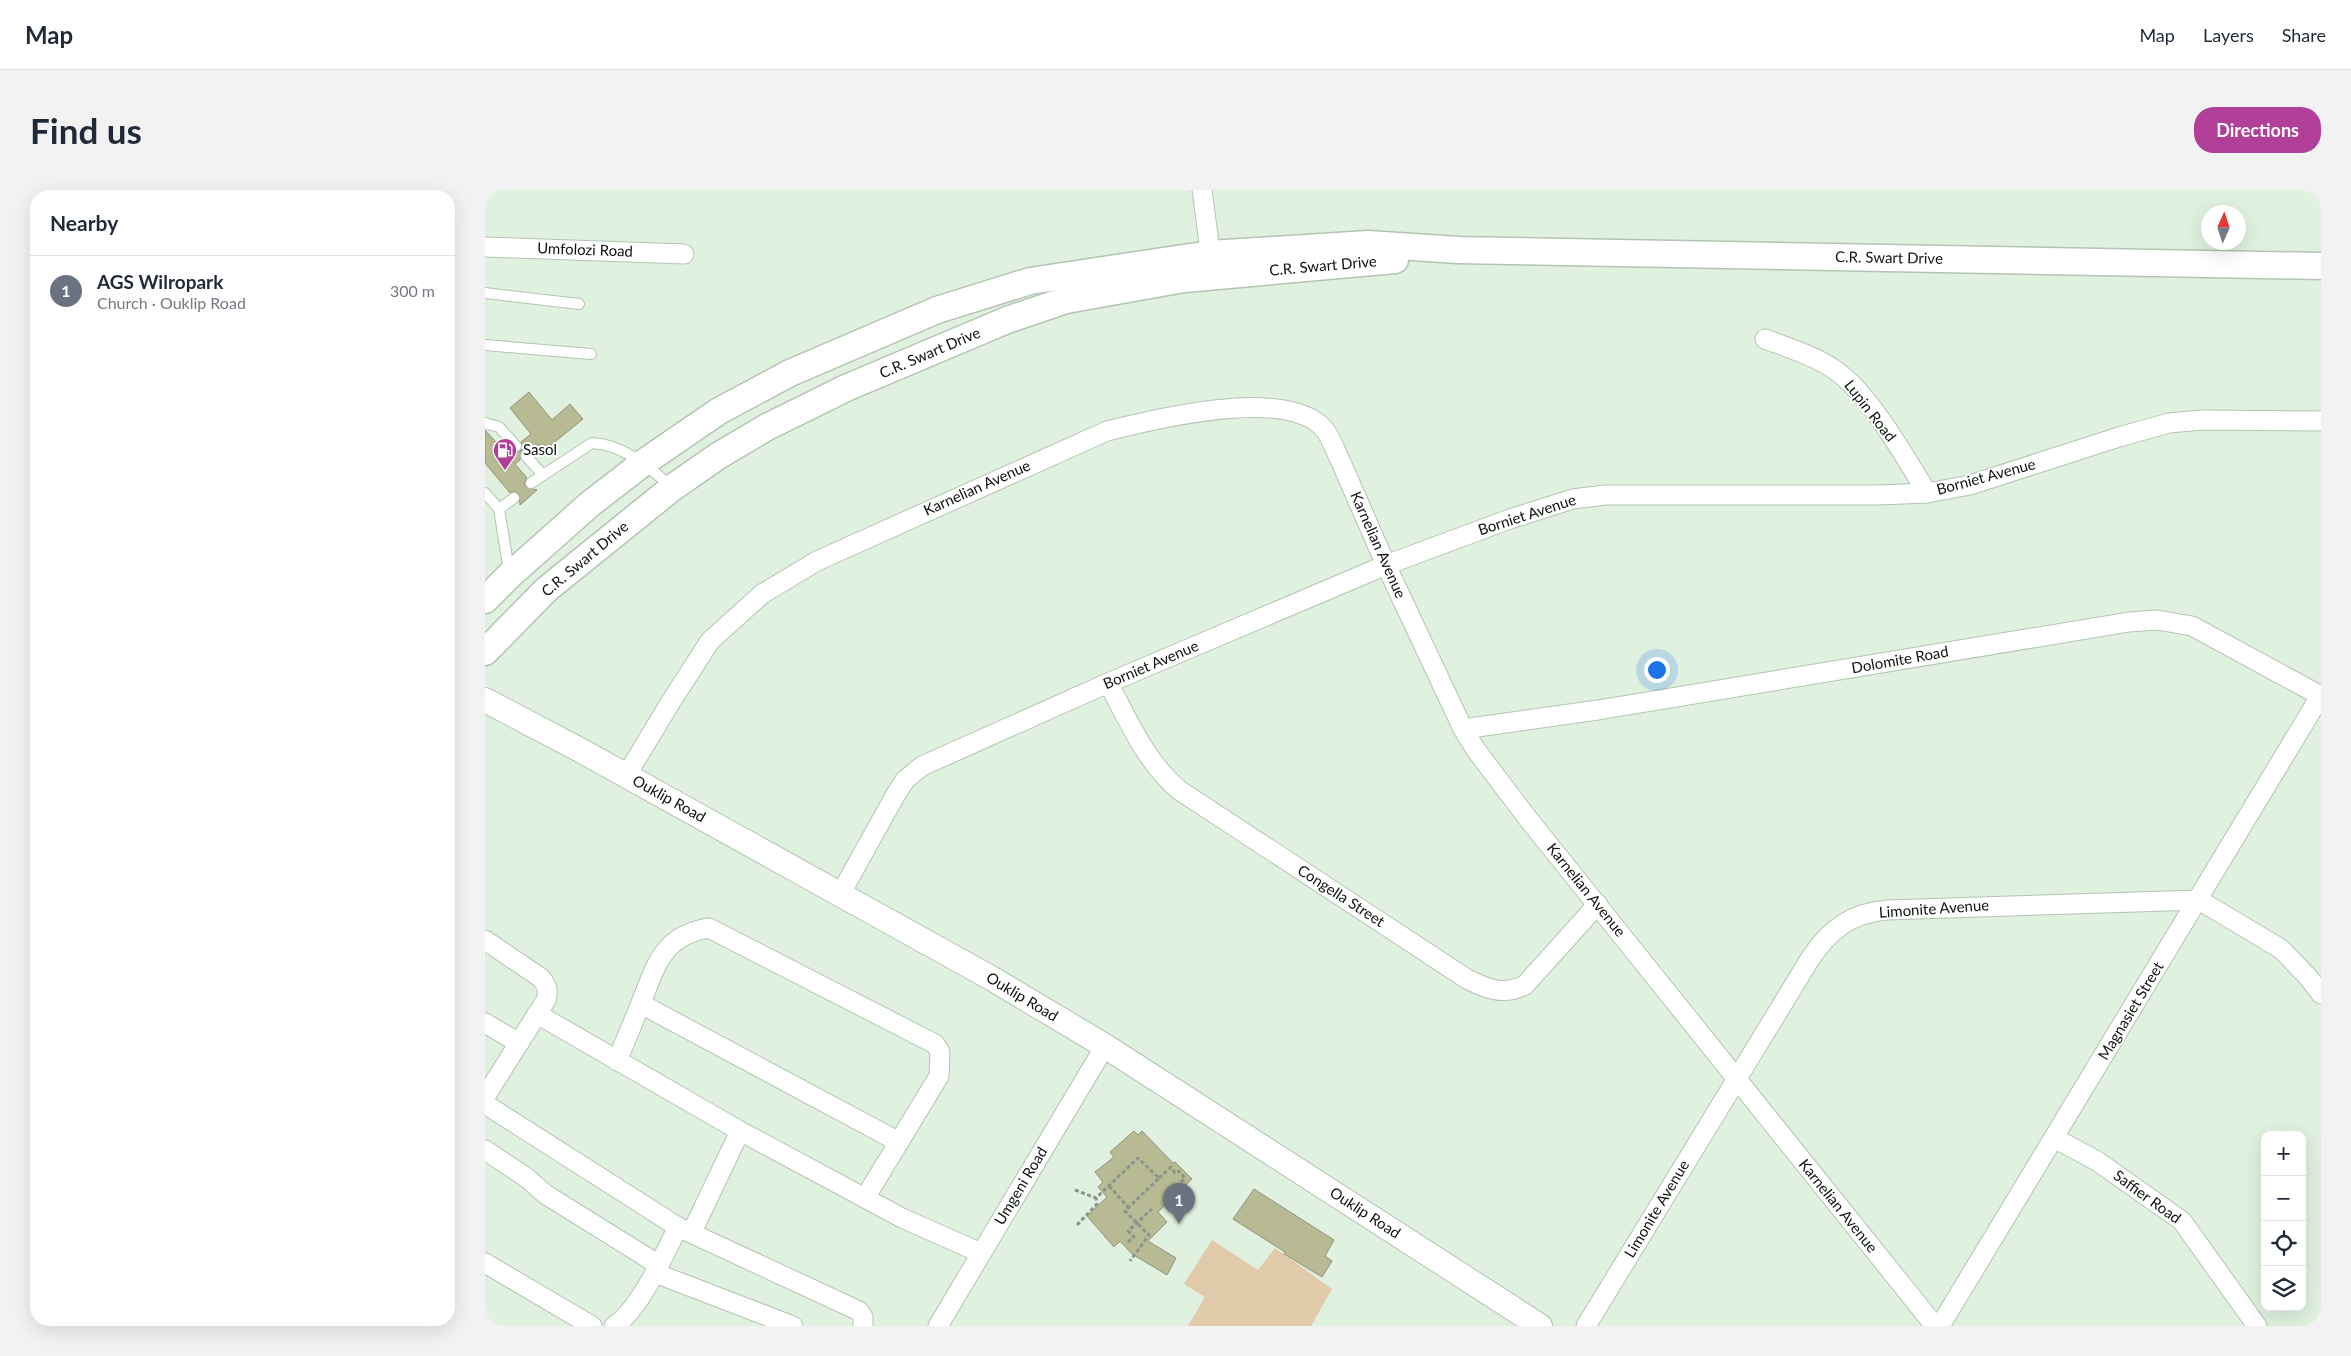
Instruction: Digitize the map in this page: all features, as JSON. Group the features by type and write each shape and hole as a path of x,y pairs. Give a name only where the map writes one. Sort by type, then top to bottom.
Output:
{"main road":[{"name":"C.R. Swart Drive","path":"485,600 510,575 590,504 643,463 719,411 790,373 937,310 1030,281 1212,266 1368,244 1458,250 2321,266"},
{"name":"C.R. Swart Drive","path":"485,652 547,589 672,488 718,456 767,427 846,388 1007,320 1066,300 1184,279 1212,266"}],"street":[{"path":"1202,190 1212,266"},
{"name":"Umfolozi Road","path":"485,247 684,254"},
{"name":"Lupin Road","path":"1765,339 1809,356 1844,377 1873,411 1927,493"},
{"name":"Karnelian Avenue","path":"626,776 710,641 761,594 817,561 1107,431 1152,420 1239,408 1272,408 1298,413 1325,429 1385,565 1463,729 1476,750 1529,820 1935,1326"},
{"name":"Borniet Avenue","path":"841,894 896,794 912,773 922,766 1108,683 1385,565 1509,519 1587,496 1649,494 1878,496 1927,493 1969,485 2169,423 2202,420 2321,421"},
{"name":"Dolomite Road","path":"1463,729 1617,707 2129,622 2157,620 2192,626 2321,696"},
{"name":"Congella Street","path":"1108,683 1151,761 1179,790 1467,979 1489,990 1515,990 1525,985 1598,904"},
{"name":"Magnasiet Street","path":"1940,1326 2321,696"},
{"name":"Ouklip Road","path":"485,700 991,978 1105,1046 1540,1326"},
{"path":"2199,900 2281,949 2309,977 2321,994"},
{"name":"Limonite Avenue","path":"1587,1326 1737,1078 1821,942 1830,932 1846,922 1873,912 1887,910 2199,900"},
{"path":"617,1061 658,960 675,941 693,930 709,928 935,1044 940,1052 939,1076 865,1198"},
{"path":"485,940 541,978 547,986 547,994 537,1014 485,1097"},
{"path":"641,1004 899,1142"},
{"path":"537,1014 739,1131 902,1218 981,1253"},
{"path":"485,1023 519,1043"},
{"name":"Umgeni Road","path":"938,1326 1105,1046"},
{"path":"485,1104 685,1229 859,1311 863,1317 863,1326"},
{"path":"614,1326 626,1315 685,1229 739,1131"},
{"name":"Saffier Road","path":"2054,1138 2097,1161 2182,1221 2257,1326"},
{"path":"485,1150 527,1178 545,1194 657,1268 793,1326"},
{"path":"485,1263 592,1326"}],"lane":[{"path":"485,293 579,304"},
{"path":"485,345 591,354"},
{"path":"485,423 499,427 516,446"},
{"path":"531,483 592,443 615,446 643,463 672,488"},
{"path":"526,456 543,475"},
{"path":"485,493 499,509 510,575"},
{"path":"499,509 514,498"}],"path":[{"path":"1096,1198 1138,1158 1159,1178"},
{"path":"1130,1262 1149,1235 1125,1211 1171,1167 1175,1173 1179,1171 1185,1178 1169,1194"},
{"path":"1109,1186 1129,1208"},
{"path":"1075,1190 1096,1198"},
{"path":"1077,1225 1097,1204 1096,1198"},
{"path":"1128,1242 1134,1237 1128,1231 1152,1209"}],"shaded area":[{"path":"1212,1240 1258,1270 1275,1248 1332,1289 1311,1326 1188,1326 1205,1297 1184,1284"}],"building":[{"path":"529,392 552,420 570,404 583,419 545,450 540,444 531,451 525,449 521,451 520,460 515,464 527,478 524,483 526,487 537,490 520,505 519,494 514,491 510,493 485,463 485,430 507,454 511,451 514,453 520,451 523,448 521,442 531,434 510,408"},
{"path":"1134,1131 1138,1135 1142,1131 1173,1163 1175,1162 1192,1179 1158,1212 1167,1222 1148,1241 1176,1258 1167,1275 1132,1254 1120,1241 1114,1247 1087,1216 1107,1197 1098,1187 1103,1182 1095,1172 1114,1157 1110,1152"},
{"path":"1254,1189 1334,1240 1325,1256 1332,1261 1322,1277 1233,1219"}],"place":[{"name":"Sasol","path":"505,471"},
{"name":"AGS Wilropark","path":"1179,1224"}]}
